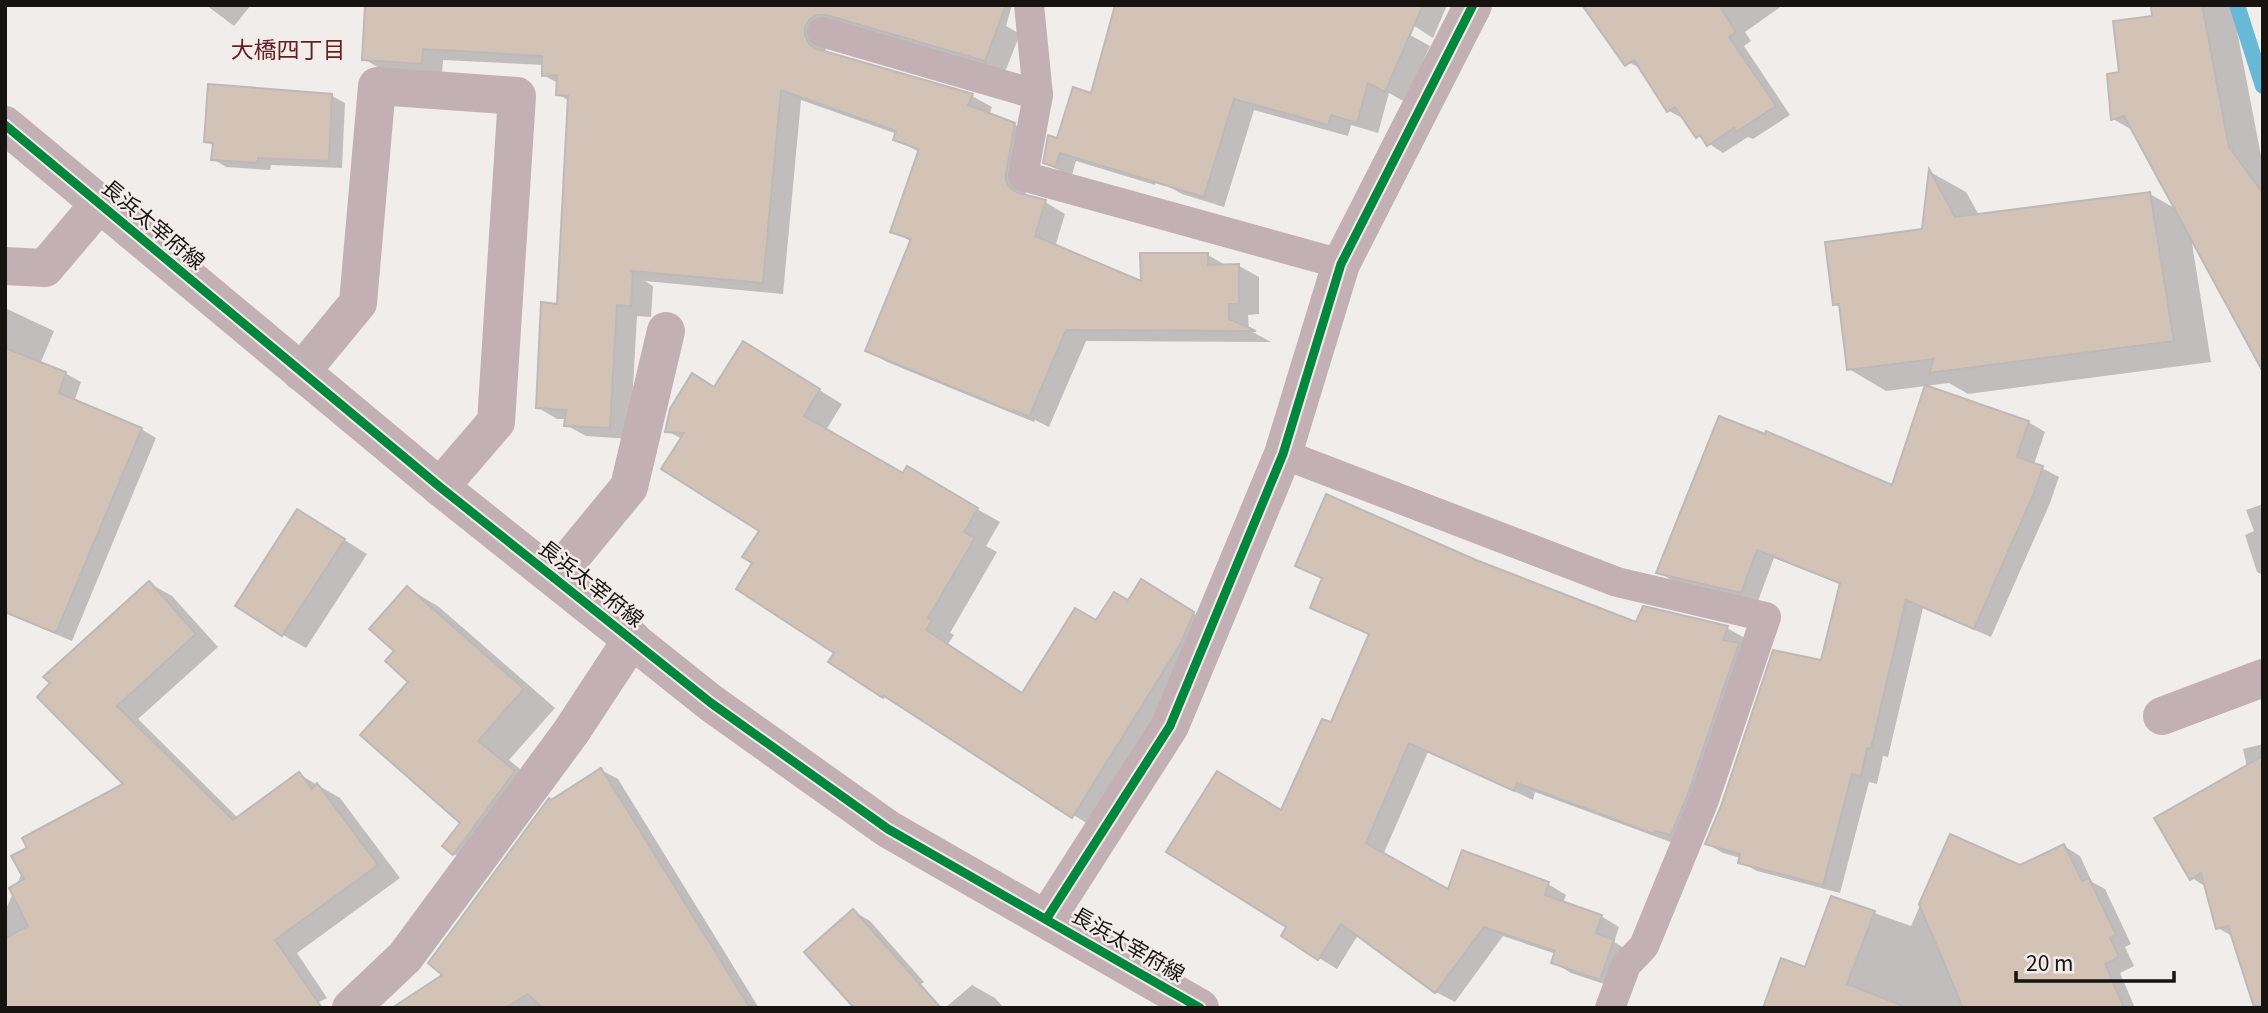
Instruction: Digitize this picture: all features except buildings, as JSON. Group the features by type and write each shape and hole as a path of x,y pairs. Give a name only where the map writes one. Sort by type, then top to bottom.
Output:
{"street":[{"path":"1047,918 1170,726 1283,454 1341,264 1473,5"},
{"path":"301,372 358,303 377,86 517,96 496,422 440,487"},
{"name":"長浜太宰府線","path":"5,125 440,487 711,703 888,829 1200,1008"},
{"path":"5,266 45,268 100,203"},
{"path":"555,578 629,487 666,331"},
{"path":"351,1008 405,957 571,732 632,639"},
{"path":"2162,716 2263,678"}],"lane":[{"path":"1029,5 1038,96 1023,176 1341,264"},
{"path":"821,32 1038,96"},
{"path":"1283,454 1617,582 1766,617 1704,800 1644,946 1626,965 1610,1008"}],"waterway":[{"path":"2237,5 2263,86"}],"cycle path":[{"path":"1047,918 1170,726 1283,454 1341,264 1473,5"},
{"path":"5,125 440,487 711,703 888,829 1200,1008"}],"district":[{"name":"大橋四丁目","path":"288,50"}]}
